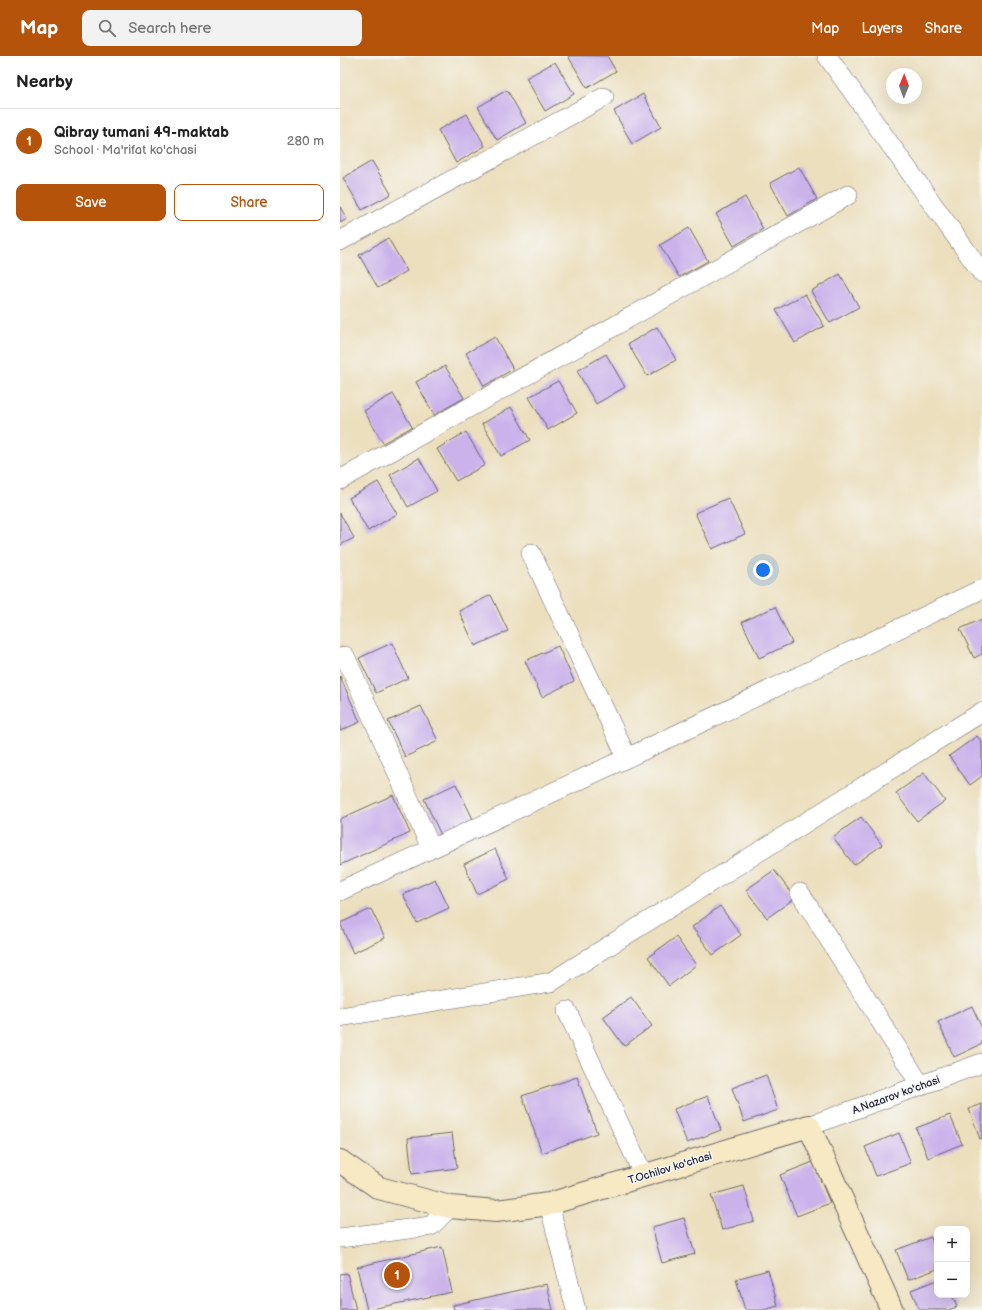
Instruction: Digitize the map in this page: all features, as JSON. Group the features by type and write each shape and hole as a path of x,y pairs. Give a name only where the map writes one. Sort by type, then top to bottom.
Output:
{"main road":[{"name":"T.Ochilov ko'chasi","path":"340,1161 379,1188 450,1207 496,1211 548,1204 809,1126"},
{"path":"809,1126 892,1310"}],"street":[{"path":"827,56 982,273"},
{"path":"340,241 604,97"},
{"path":"340,480 848,194"},
{"path":"531,553 627,758"},
{"path":"340,891 627,758 982,589"},
{"path":"345,656 431,848"},
{"path":"340,1017 551,982 981,714"},
{"path":"800,893 921,1086"},
{"path":"567,1011 644,1176"},
{"name":"A.Nazarov ko'chasi","path":"809,1126 982,1063"},
{"path":"548,1204 576,1310"},
{"path":"340,1238 431,1226 450,1207"}],"building":[{"path":"568,56 607,56 616,71 587,88"},
{"path":"555,62 574,94 545,111 526,78"},
{"path":"507,90 526,123 497,140 478,107"},
{"path":"643,94 661,127 632,144 614,111"},
{"path":"467,114 485,146 456,163 438,130"},
{"path":"372,161 391,194 362,210 343,178"},
{"path":"799,167 817,199 788,216 770,183"},
{"path":"745,197 763,229 734,246 716,214"},
{"path":"340,207 347,219 340,223"},
{"path":"689,228 708,261 679,277 660,245"},
{"path":"388,238 407,271 378,288 359,255"},
{"path":"840,274 859,307 830,323 811,291"},
{"path":"805,294 824,326 795,343 776,310"},
{"path":"657,327 676,360 647,376 628,344"},
{"path":"495,337 513,369 484,386 466,353"},
{"path":"606,354 625,387 596,404 577,371"},
{"path":"445,366 464,398 434,415 416,382"},
{"path":"558,381 577,413 548,430 529,397"},
{"path":"393,394 412,427 383,443 364,411"},
{"path":"511,407 530,440 501,456 482,424"},
{"path":"466,432 485,465 456,481 437,449"},
{"path":"419,458 437,491 408,507 390,475"},
{"path":"378,482 397,514 368,531 349,498"},
{"path":"728,498 745,534 712,549 695,513"},
{"path":"340,513 354,538 340,545"},
{"path":"491,595 508,631 475,646 459,611"},
{"path":"775,607 792,643 759,658 742,622"},
{"path":"982,619 982,654 974,658 960,629"},
{"path":"392,643 408,678 376,693 359,658"},
{"path":"558,646 574,681 542,697 525,661"},
{"path":"340,676 360,722 340,731"},
{"path":"421,706 438,741 405,757 388,721"},
{"path":"977,736 982,742 982,776 970,785 949,756"},
{"path":"924,773 945,801 917,821 896,793"},
{"path":"456,784 473,819 441,835 424,799"},
{"path":"393,795 410,833 340,865 340,819"},
{"path":"861,817 882,845 854,865 833,837"},
{"path":"495,849 509,879 477,894 464,864"},
{"path":"774,870 795,898 767,918 746,890"},
{"path":"435,879 449,908 417,923 403,894"},
{"path":"720,906 741,935 713,955 692,927"},
{"path":"371,909 385,938 353,953 340,923"},
{"path":"676,937 696,965 669,986 648,957"},
{"path":"631,997 652,1026 624,1046 603,1017"},
{"path":"972,1006 982,1028 982,1044 954,1057 938,1022"},
{"path":"766,1075 778,1110 744,1122 732,1088"},
{"path":"577,1077 597,1133 542,1153 522,1096"},
{"path":"708,1096 721,1130 687,1143 674,1109"},
{"path":"982,1104 982,1138 980,1139 969,1109"},
{"path":"950,1115 962,1144 928,1158 916,1128"},
{"path":"452,1133 457,1168 412,1174 408,1138"},
{"path":"899,1133 911,1163 876,1176 865,1147"},
{"path":"813,1162 830,1203 797,1216 780,1175"},
{"path":"744,1186 754,1221 722,1230 711,1195"},
{"path":"684,1218 695,1254 662,1263 652,1227"},
{"path":"931,1237 934,1246 934,1270 908,1280 896,1250"},
{"path":"442,1247 452,1292 367,1310 357,1267"},
{"path":"768,1270 778,1306 764,1310 745,1310 736,1279"},
{"path":"347,1273 356,1310 340,1310 340,1274"},
{"path":"934,1281 934,1298 953,1298 957,1307 948,1310 919,1310 911,1290"},
{"path":"547,1284 553,1310 454,1310 453,1305"}],"place":[{"name":"Qibray tumani 49-maktab","path":"397,1275"}]}
